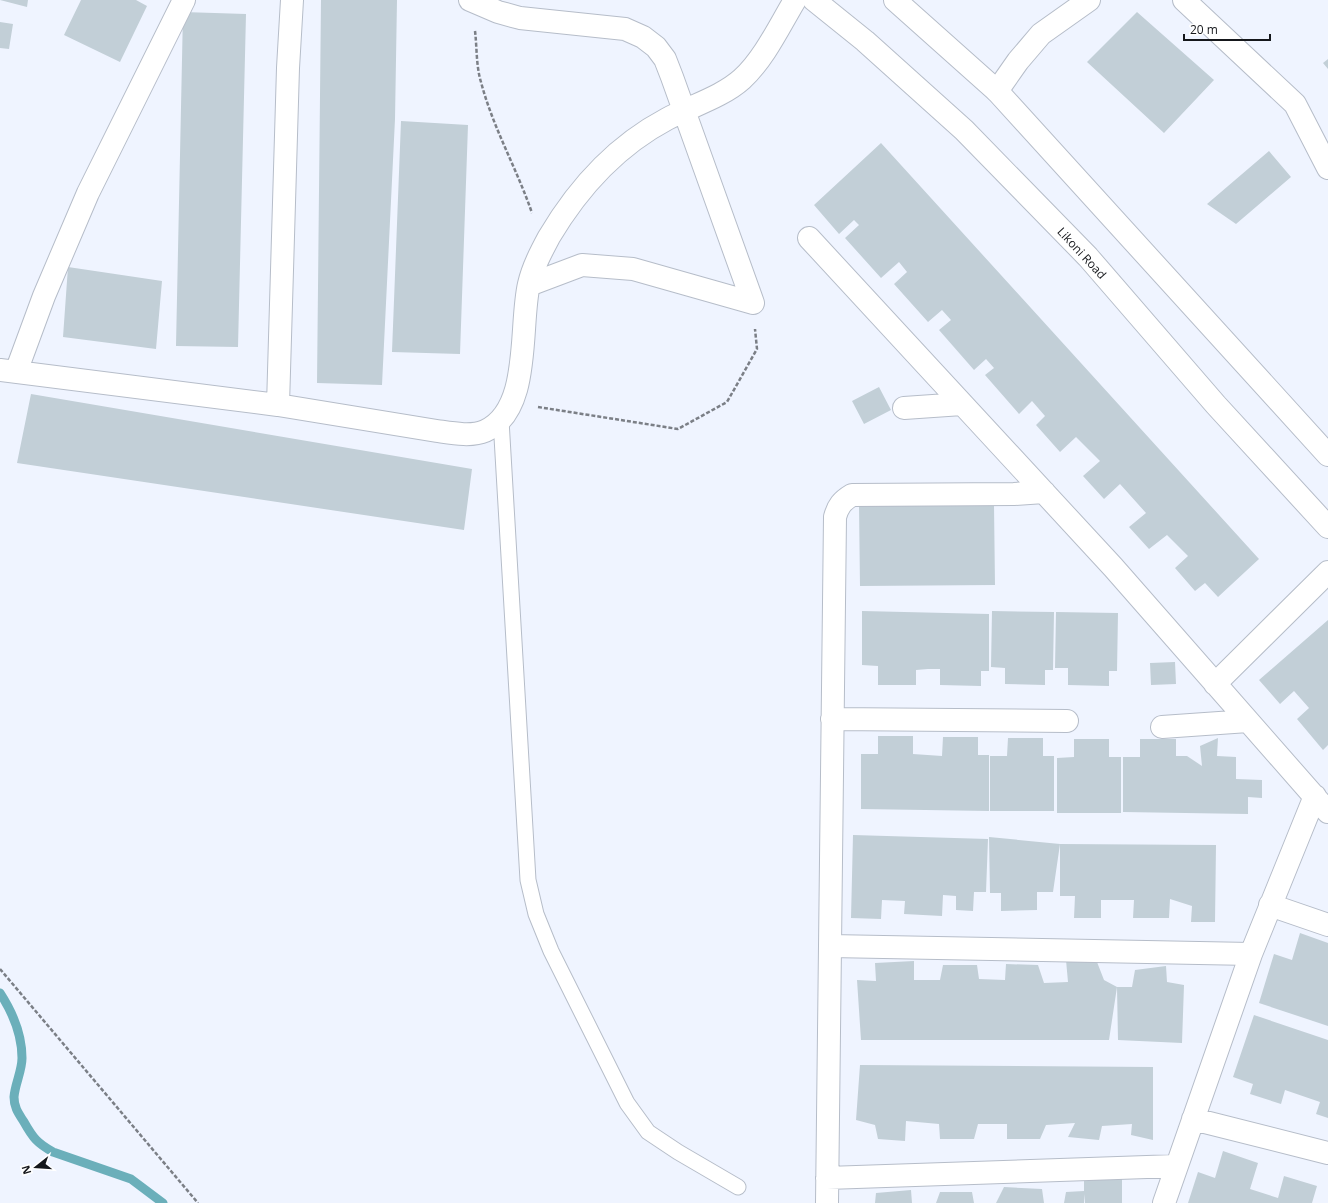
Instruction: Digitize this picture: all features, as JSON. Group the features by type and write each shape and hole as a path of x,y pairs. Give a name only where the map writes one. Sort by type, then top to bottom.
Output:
{"street":[{"path":"184,0 88,194 44,296 8,371 278,405 462,434 485,431 506,411 522,365 529,285 539,254 570,204 588,181 618,153 641,135 720,93 742,79 760,58 795,0"},
{"path":"278,405 288,68 292,0"},
{"name":"Likoni Road","path":"814,0 865,41 964,130 1088,257 1216,405 1328,527"},
{"path":"895,0 997,91 1328,455"},
{"path":"997,91 1018,61 1041,34 1089,0"},
{"path":"1184,0 1295,104 1328,168"},
{"path":"471,1 498,12 520,18 625,29 643,37 656,47 665,59 717,199 753,303"},
{"path":"809,238 1113,567 1321,804 1270,905 1251,954 1164,1203"},
{"path":"529,285 582,265 626,269 680,282 753,303"},
{"path":"904,408 962,404"},
{"path":"827,1203 835,517 841,502 852,495 1014,494 1044,492"},
{"path":"1215,684 1328,572"},
{"path":"832,719 1067,721"},
{"path":"1162,727 1248,721"},
{"path":"1270,905 1328,925"},
{"path":"830,946 1251,954"},
{"path":"1193,1119 1328,1153"},
{"path":"827,1178 1176,1166"}],"lane":[{"path":"506,411 528,880 536,914 551,951 627,1103 648,1132 678,1152 738,1187"}],"path":[{"path":"471,1 480,81 502,142 522,184 533,218 539,254"},
{"path":"506,411 678,428 727,402 757,350 753,303"},
{"path":"0,969 198,1203"}],"building":[{"path":"0,0 28,0 27,7"},
{"path":"81,0 136,0 147,6 120,62 64,35"},
{"path":"321,0 397,0 395,119 382,385 317,383"},
{"path":"183,12 246,14 238,347 176,346"},
{"path":"1137,12 1214,80 1164,133 1087,62"},
{"path":"0,22 13,24 9,49 0,48"},
{"path":"1328,59 1328,69 1323,63"},
{"path":"401,121 468,125 460,354 392,352"},
{"path":"881,143 1259,559 1218,597 1205,583 1195,591 1175,568 1188,556 1167,535 1149,549 1129,527 1146,513 1120,484 1104,499 1083,476 1100,461 1076,437 1060,452 1036,425 1045,416 1032,401 1019,414 985,375 994,368 986,359 974,370 939,330 951,320 942,310 928,322 894,284 907,272 899,262 881,278 845,238 859,225 854,220 839,234 814,205"},
{"path":"1269,151 1291,177 1236,224 1207,204"},
{"path":"68,267 162,281 156,349 63,337"},
{"path":"879,387 891,410 864,424 852,401"},
{"path":"31,394 472,469 464,530 17,463"},
{"path":"859,505 994,505 995,585 860,586"},
{"path":"862,611 989,614 989,671 981,671 981,686 940,685 940,669 916,670 916,685 878,685 878,666 862,665"},
{"path":"992,611 1054,612 1053,670 1045,670 1045,685 1005,684 1005,668 991,667"},
{"path":"1056,612 1118,613 1117,671 1109,671 1109,686 1068,685 1068,668 1055,668"},
{"path":"1328,620 1328,745 1323,750 1297,719 1309,708 1294,691 1280,704 1259,680"},
{"path":"1175,662 1176,684 1151,685 1150,663"},
{"path":"878,736 913,736 913,754 942,756 943,737 978,737 978,755 989,755 989,811 861,809 861,754 878,754"},
{"path":"1008,738 1043,738 1043,756 1054,756 1054,811 990,811 990,756 1007,756"},
{"path":"1218,738 1217,756 1236,757 1236,779 1262,780 1262,798 1248,797 1248,814 1123,812 1123,757 1140,757 1140,739 1176,739 1176,756 1187,756 1202,766 1200,746"},
{"path":"1074,739 1109,739 1109,757 1121,757 1121,813 1057,813 1057,758 1074,757"},
{"path":"853,835 988,839 986,892 974,892 973,911 956,910 956,896 943,895 942,916 904,914 905,901 882,900 881,919 851,918"},
{"path":"989,837 1060,844 1053,892 1037,892 1037,910 1001,911 1001,893 990,893"},
{"path":"1060,844 1216,845 1215,922 1191,922 1192,906 1170,899 1169,918 1133,918 1134,900 1101,900 1101,918 1074,918 1075,896 1060,896"},
{"path":"1300,933 1328,943 1328,1026 1259,1003 1274,954 1292,960"},
{"path":"1066,960 1097,962 1104,980 1117,987 1109,1040 861,1040 857,980 876,981 875,963 914,961 914,980 940,980 943,965 977,965 979,979 1005,980 1006,964 1038,965 1044,983 1068,982"},
{"path":"1166,966 1167,982 1184,985 1182,1043 1118,1040 1117,987 1132,987 1135,970"},
{"path":"1254,1015 1328,1040 1328,1118 1316,1114 1320,1102 1285,1090 1281,1104 1250,1094 1253,1084 1233,1077"},
{"path":"860,1065 1153,1067 1153,1140 1131,1135 1132,1124 1102,1126 1099,1140 1068,1137 1075,1123 1046,1125 1040,1139 1007,1139 1007,1124 978,1124 974,1139 940,1139 939,1124 906,1121 905,1141 878,1139 875,1125 856,1120"},
{"path":"1223,1151 1258,1163 1250,1189 1278,1198 1284,1176 1317,1186 1312,1203 1188,1203 1198,1172 1215,1178"},
{"path":"1122,1178 1122,1203 1085,1203 1085,1194 1084,1203 1064,1203 1066,1192 1084,1191 1084,1179"},
{"path":"1004,1187 1042,1189 1044,1203 996,1203"},
{"path":"911,1190 912,1203 875,1203 876,1193"},
{"path":"940,1192 972,1192 974,1203 936,1203"}],"waterway":[{"path":"0,993 16,1024 22,1049 22,1063 14,1097 15,1104 33,1136 39,1143 53,1152 131,1179 163,1203"}]}
